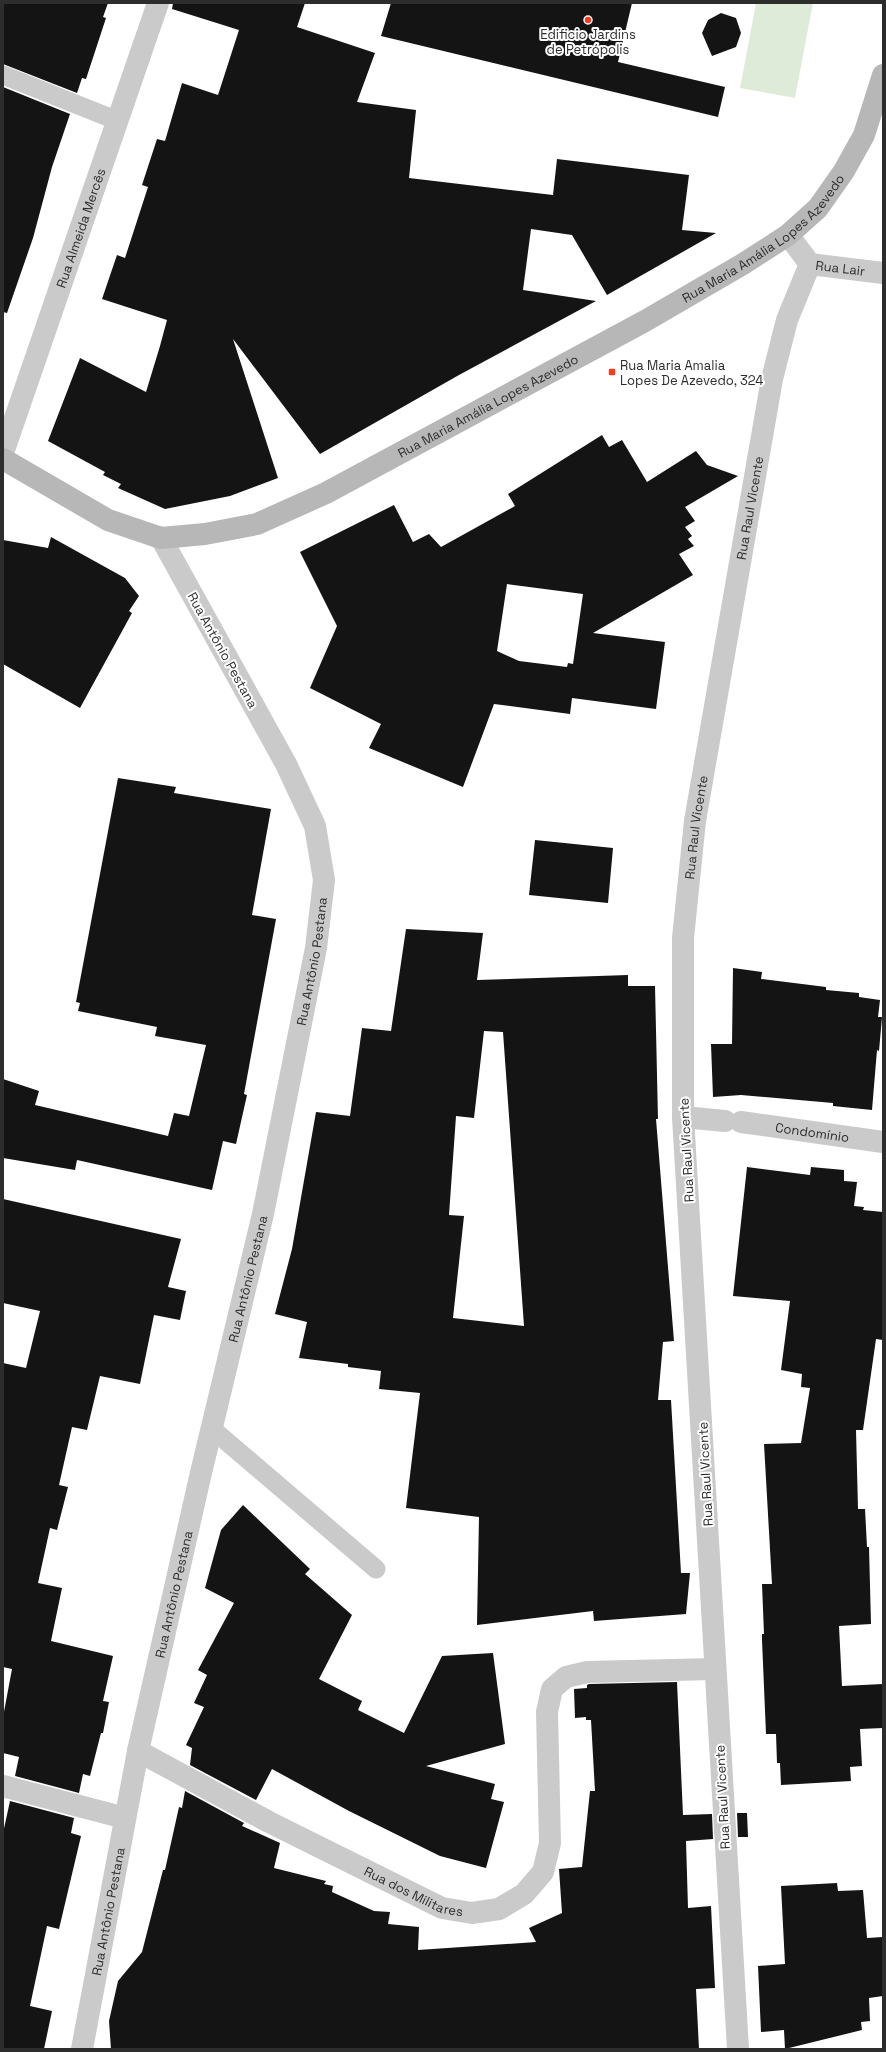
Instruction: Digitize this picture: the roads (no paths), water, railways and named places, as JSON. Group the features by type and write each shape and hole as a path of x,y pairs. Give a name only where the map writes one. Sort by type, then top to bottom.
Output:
{"main road":[{"name":"Rua Maria Amália Lopes Azevedo","path":"3,459 108,520 161,538 205,534 257,524 326,493 645,321 743,264 788,235 818,208 844,171 864,135 883,75"}],"street":[{"name":"Rua Almeida Mercês","path":"3,453 158,3"},
{"name":"Rua Lair","path":"788,235 810,264 883,273"},
{"name":"Rua Raul Vicente","path":"738,2049 683,1117 683,938 695,821 772,379 787,320 810,264"},
{"name":"Rua Antônio Pestana","path":"82,2049 138,1751 264,1207 316,948 324,880 315,826 286,764 161,538"},
{"name":"Condomínio","path":"683,1117 733,1121 883,1142"},
{"name":"Rua dos Militares","path":"138,1751 270,1822 442,1908 472,1913 499,1909 524,1894 543,1872 550,1843 547,1712 552,1689 566,1677 587,1672 715,1669"},
{"path":"3,1786 125,1818"}],"lane":[{"path":"3,75 118,120"},
{"path":"212,1429 376,1569"}],"place":[{"name":"Edificio Jardins de Petrópolis","path":"588,20"},
{"name":"Rua Maria Amalia Lopes De Azevedo, 324","path":"612,372"}]}
